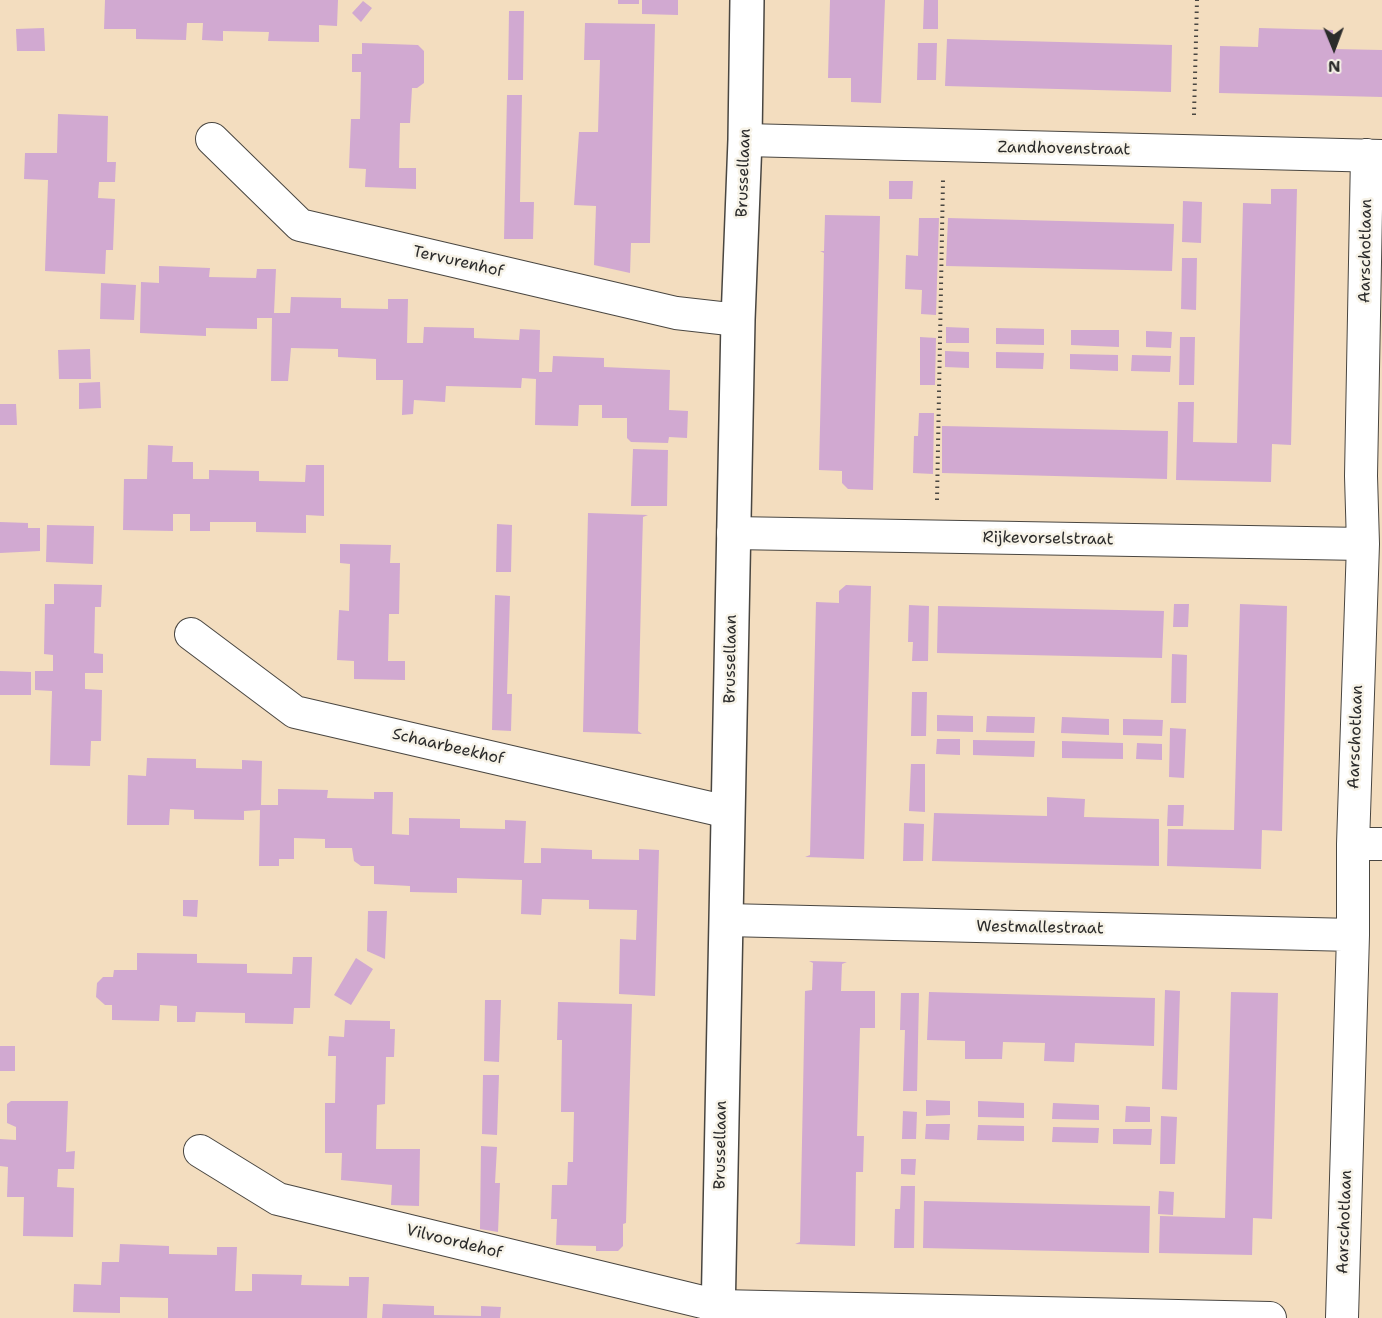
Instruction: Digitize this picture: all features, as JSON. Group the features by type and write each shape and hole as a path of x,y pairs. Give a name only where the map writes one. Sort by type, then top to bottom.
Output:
{"street":[{"name":"Brussellaan","path":"718,1312 738,320 746,140 747,0"},
{"name":"Tervurenhof","path":"212,139 300,225 676,313 738,320"},
{"name":"Zandhovenstraat","path":"746,140 1375,155"},
{"name":"Aarschotlaan","path":"1342,1318 1353,935 1367,844 1361,476 1375,155"},
{"name":"Rijkevorselstraat","path":"734,533 1363,544"},
{"name":"Schaarbeekhof","path":"190,634 295,712 728,812"},
{"name":"Westmallestraat","path":"726,920 1353,935"},
{"name":"Vilvoordehof","path":"200,1151 278,1199 718,1312 1270,1318"}],"path":[{"path":"1193,152 1197,0"},
{"path":"937,497 943,183"}],"building":[{"path":"105,0 338,0 337,26 319,25 319,42 268,41 269,32 223,31 223,41 202,40 203,23 187,23 186,40 136,39 136,29 104,29"},
{"path":"618,0 639,0 639,4 618,4"},
{"path":"642,0 678,0 678,15 642,14"},
{"path":"830,0 885,0 881,103 851,102 851,78 828,78"},
{"path":"924,0 938,0 938,29 923,29"},
{"path":"363,1 372,8 361,22 352,13"},
{"path":"509,11 524,11 523,80 508,80"},
{"path":"585,23 655,24 650,243 631,243 630,273 594,265 596,206 574,205 579,132 598,132 600,60 584,60"},
{"path":"44,28 45,51 17,51 16,29"},
{"path":"1259,28 1333,30 1333,49 1382,50 1382,97 1219,93 1220,46 1258,47"},
{"path":"947,39 1172,45 1171,92 945,86"},
{"path":"362,43 418,45 424,51 424,83 417,88 412,88 410,123 400,123 399,168 416,168 416,189 365,187 366,169 349,168 351,119 360,119 361,72 352,72 352,54 362,54"},
{"path":"918,43 937,43 936,80 917,80"},
{"path":"507,95 522,95 520,202 534,202 533,239 504,239"},
{"path":"58,114 108,116 107,162 116,162 115,182 99,182 98,198 115,199 113,250 106,250 105,274 45,271 48,180 24,179 25,153 57,153"},
{"path":"889,181 913,181 912,199 889,199"},
{"path":"1271,189 1297,189 1291,445 1272,444 1271,482 1176,480 1178,402 1194,402 1193,442 1237,443 1243,203 1271,204"},
{"path":"1183,201 1202,202 1201,243 1182,242"},
{"path":"825,215 880,216 873,490 848,489 842,483 842,471 819,470 824,253 820,251 824,251"},
{"path":"919,218 939,218 936,315 921,314 922,290 905,289 906,255 918,256"},
{"path":"948,218 1174,224 1172,271 946,266"},
{"path":"1182,258 1197,258 1196,310 1181,309"},
{"path":"159,266 210,268 209,277 256,278 257,269 276,269 274,313 290,313 291,297 341,298 341,308 388,309 388,299 408,299 407,343 423,343 424,327 474,328 474,338 519,340 520,329 540,330 539,372 552,372 553,356 604,358 604,367 670,370 669,410 688,411 687,438 669,437 668,443 631,442 627,438 627,418 602,418 602,405 579,405 578,426 535,425 536,379 522,378 521,388 446,386 445,402 414,400 413,414 402,415 403,380 376,380 376,359 338,357 338,349 291,348 288,381 271,381 272,318 257,318 257,329 206,328 206,336 140,333 141,282 159,283"},
{"path":"101,283 136,285 134,320 100,319"},
{"path":"946,327 969,328 969,343 946,343"},
{"path":"996,328 1044,329 1044,345 996,344"},
{"path":"1071,330 1119,330 1119,347 1071,345"},
{"path":"1146,331 1172,332 1171,348 1146,347"},
{"path":"920,337 936,338 935,385 920,385"},
{"path":"1180,337 1195,337 1194,385 1179,385"},
{"path":"90,349 91,379 59,379 58,350"},
{"path":"945,351 969,352 969,368 945,367"},
{"path":"996,352 1044,353 1043,369 996,368"},
{"path":"1070,354 1118,355 1118,371 1070,369"},
{"path":"1132,355 1171,356 1170,372 1131,371"},
{"path":"100,382 101,408 79,409 79,383"},
{"path":"0,404 16,404 17,425 0,425"},
{"path":"919,413 934,413 933,474 913,473 914,436 918,436"},
{"path":"942,426 1168,431 1167,479 942,473"},
{"path":"148,445 173,446 172,462 193,462 193,479 209,479 209,470 259,471 259,481 305,482 306,465 324,465 324,516 306,515 306,533 256,532 256,522 210,522 210,531 190,531 190,514 173,514 173,531 123,530 124,479 147,479"},
{"path":"633,449 668,450 667,506 631,506"},
{"path":"588,513 648,515 643,517 642,552 638,731 642,734 583,732"},
{"path":"0,522 28,523 28,528 40,528 40,551 0,553"},
{"path":"497,524 512,525 511,572 496,572"},
{"path":"47,525 94,526 93,564 46,562"},
{"path":"340,544 391,545 390,563 400,563 399,614 389,614 388,661 405,661 405,680 354,679 354,661 337,660 339,610 349,611 350,564 340,563"},
{"path":"54,584 102,585 101,607 95,607 94,653 103,654 103,673 85,673 85,689 102,690 101,741 91,741 90,766 50,765 52,691 35,690 35,671 53,671 53,655 44,654 45,604 54,604"},
{"path":"846,585 871,586 864,859 805,857 810,855 816,602 839,603 839,591"},
{"path":"495,595 510,596 507,694 512,694 511,731 492,730"},
{"path":"1174,604 1189,604 1188,627 1173,627"},
{"path":"1240,604 1287,606 1282,831 1262,830 1261,869 1167,866 1168,829 1234,830"},
{"path":"909,605 929,606 928,661 912,661 913,642 908,642"},
{"path":"938,606 1164,611 1162,658 937,653"},
{"path":"1172,654 1187,655 1186,703 1171,703"},
{"path":"0,671 31,672 31,695 0,695"},
{"path":"912,692 927,692 926,736 911,736"},
{"path":"937,715 973,716 973,732 937,731"},
{"path":"987,716 1035,717 1034,733 986,732"},
{"path":"1062,717 1109,719 1109,735 1061,733"},
{"path":"1123,719 1163,720 1162,736 1123,735"},
{"path":"1170,728 1186,729 1184,778 1169,777"},
{"path":"937,739 960,739 960,755 936,754"},
{"path":"973,740 1035,741 1034,757 973,755"},
{"path":"1062,741 1123,743 1123,759 1062,758"},
{"path":"1137,743 1162,744 1162,760 1136,759"},
{"path":"147,758 196,759 196,768 242,769 242,760 262,761 261,805 278,805 278,789 328,790 327,798 374,799 374,792 393,792 392,834 409,835 409,818 460,819 460,828 505,829 505,820 526,821 524,863 541,863 541,848 592,850 592,859 639,860 639,849 659,850 655,996 619,994 620,939 636,940 637,910 589,909 589,900 542,899 541,915 521,914 522,880 457,878 457,893 410,892 410,886 374,884 374,866 361,866 354,861 352,848 325,848 325,839 294,838 294,859 279,859 279,866 259,866 260,810 244,811 244,820 194,819 194,810 170,809 169,825 127,825 128,775 146,776"},
{"path":"911,764 925,764 925,812 909,811"},
{"path":"1047,797 1085,799 1084,817 1159,819 1159,866 932,861 934,813 1047,816"},
{"path":"1168,805 1184,805 1183,826 1167,826"},
{"path":"904,823 924,824 923,861 903,861"},
{"path":"183,900 198,900 197,917 183,916"},
{"path":"368,911 387,911 385,959 367,951"},
{"path":"137,953 197,954 197,963 247,964 247,973 292,974 293,957 312,957 310,1008 294,1008 293,1024 245,1023 245,1013 196,1012 195,1022 177,1022 177,1006 160,1005 159,1021 112,1020 112,1005 105,1005 96,997 97,983 103,977 113,977 114,970 137,970"},
{"path":"356,958 373,969 351,1005 334,995"},
{"path":"809,961 847,962 842,964 841,991 875,991 875,1028 860,1028 857,1136 864,1136 863,1172 856,1172 855,1246 795,1244 800,1242 805,991 812,990 813,963"},
{"path":"1165,990 1180,991 1177,1090 1162,1089"},
{"path":"929,992 1155,998 1154,1046 1075,1043 1074,1062 1044,1061 1045,1043 1003,1042 1002,1059 965,1059 965,1041 927,1040"},
{"path":"1231,992 1278,993 1272,1219 1253,1218 1252,1255 1159,1253 1160,1216 1225,1218"},
{"path":"901,993 919,993 917,1091 903,1091 905,1030 900,1030"},
{"path":"485,1000 501,1000 499,1062 484,1061"},
{"path":"558,1002 632,1004 626,1223 623,1224 623,1246 618,1251 596,1251 596,1246 556,1245 557,1219 551,1219 552,1185 567,1185 568,1162 573,1162 574,1112 561,1112 562,1040 557,1040"},
{"path":"345,1020 390,1021 390,1029 395,1029 394,1057 386,1057 385,1104 377,1105 376,1149 420,1149 419,1206 391,1205 392,1185 341,1180 342,1153 325,1153 325,1103 335,1103 336,1056 328,1056 329,1036 344,1037"},
{"path":"0,1046 15,1046 15,1071 0,1071"},
{"path":"483,1075 499,1075 497,1135 482,1134"},
{"path":"926,1100 950,1101 950,1115 926,1116"},
{"path":"11,1101 68,1101 66,1152 75,1151 74,1169 58,1169 57,1187 74,1188 73,1237 23,1236 24,1197 7,1197 8,1167 0,1166 0,1139 16,1140 16,1127 7,1123 7,1104"},
{"path":"978,1101 1024,1103 1024,1118 978,1117"},
{"path":"1053,1103 1099,1105 1099,1120 1052,1119"},
{"path":"1126,1106 1150,1107 1150,1122 1125,1122"},
{"path":"903,1111 917,1112 916,1139 902,1139"},
{"path":"1161,1116 1177,1117 1175,1164 1160,1164"},
{"path":"926,1124 950,1124 949,1140 925,1139"},
{"path":"978,1125 1024,1126 1024,1141 977,1140"},
{"path":"1053,1127 1099,1128 1098,1143 1052,1142"},
{"path":"1113,1129 1152,1129 1151,1145 1113,1144"},
{"path":"481,1146 497,1147 495,1183 500,1183 498,1232 480,1229"},
{"path":"901,1159 916,1159 915,1175 901,1174"},
{"path":"901,1186 915,1186 914,1248 894,1248 895,1209 900,1209"},
{"path":"1159,1191 1174,1192 1173,1215 1158,1214"},
{"path":"924,1201 1150,1206 1149,1253 923,1248"},
{"path":"120,1244 169,1246 169,1254 217,1255 217,1247 237,1247 235,1291 252,1291 252,1274 302,1275 301,1285 349,1286 349,1277 369,1277 367,1318 168,1318 168,1298 120,1297 120,1313 73,1312 74,1284 101,1285 102,1262 119,1262"},
{"path":"383,1304 434,1306 434,1315 481,1316 481,1306 501,1307 500,1318 382,1318"}]}
